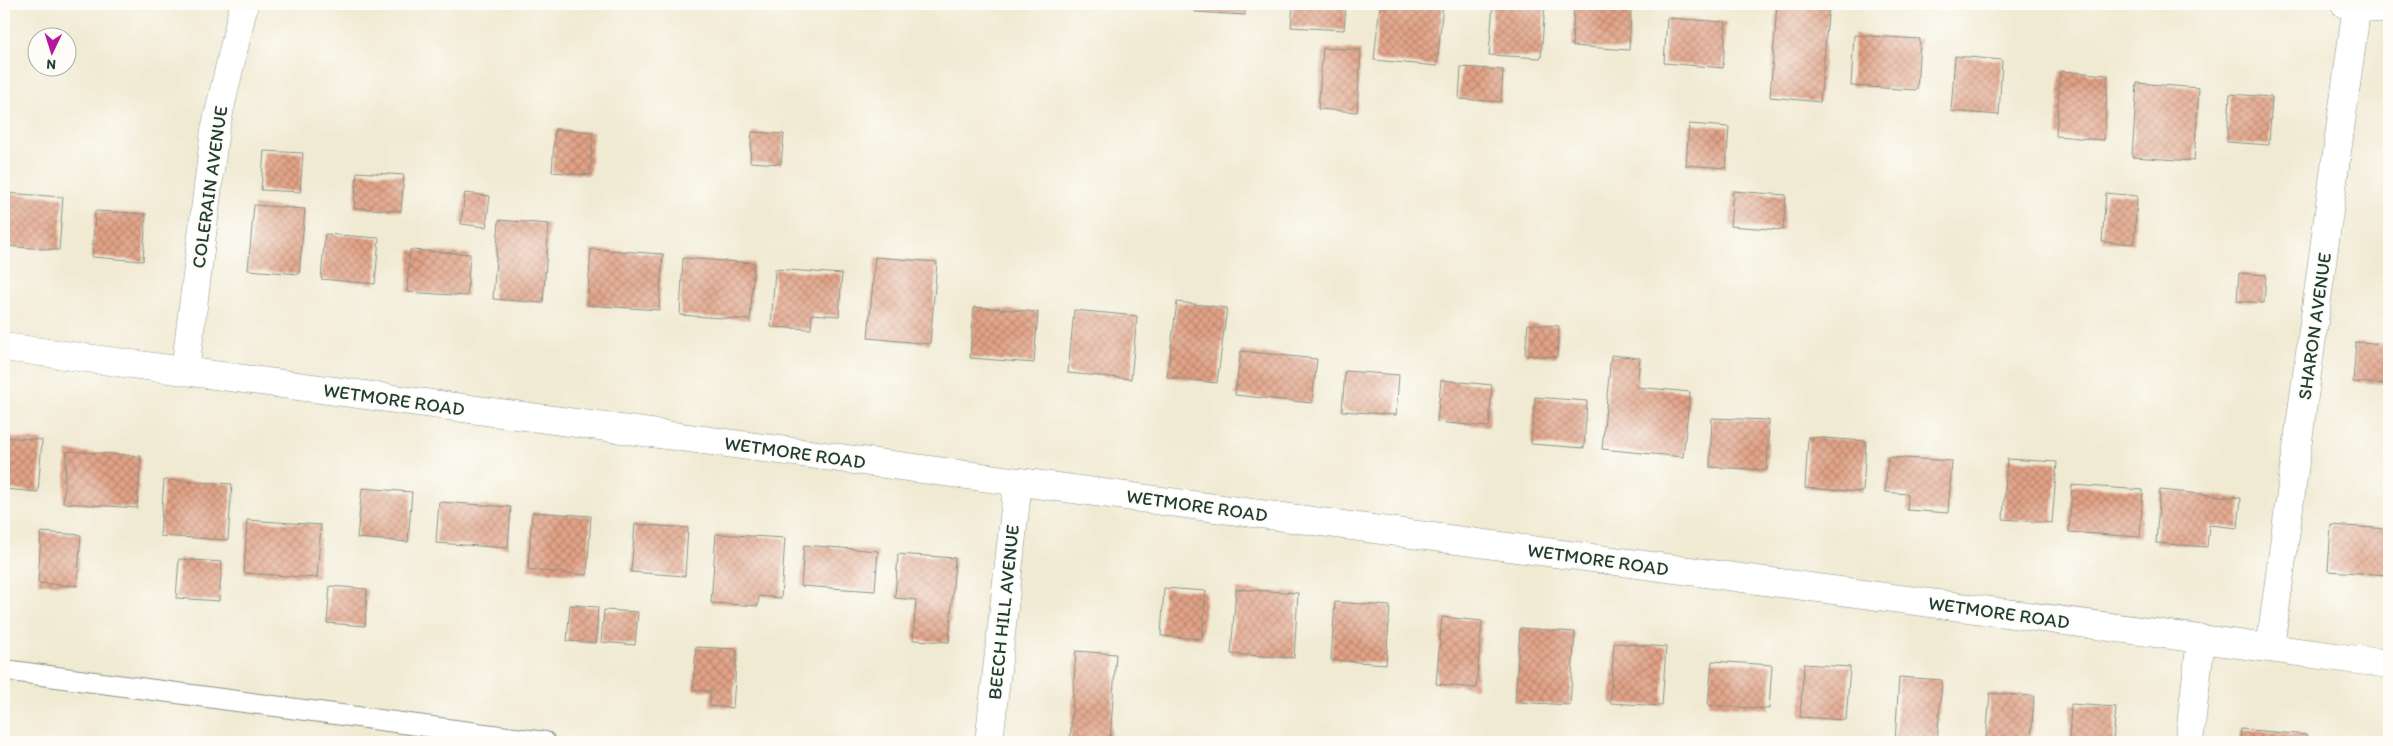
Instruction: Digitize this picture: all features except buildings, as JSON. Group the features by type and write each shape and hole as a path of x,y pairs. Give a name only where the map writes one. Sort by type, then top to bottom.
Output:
{"street":[{"name":"COLERAIN AVENUE","path":"185,371 215,130 244,4"},
{"path":"2353,4 2389,10"},
{"name":"SHARON AVENUE","path":"2270,648 2353,4"},
{"name":"WETMORE ROAD","path":"4,347 2389,664"},
{"name":"BEECH HILL AVENUE","path":"989,742 1018,482"},
{"path":"2189,742 2201,639"}],"lane":[{"path":"4,670 545,742"}]}
